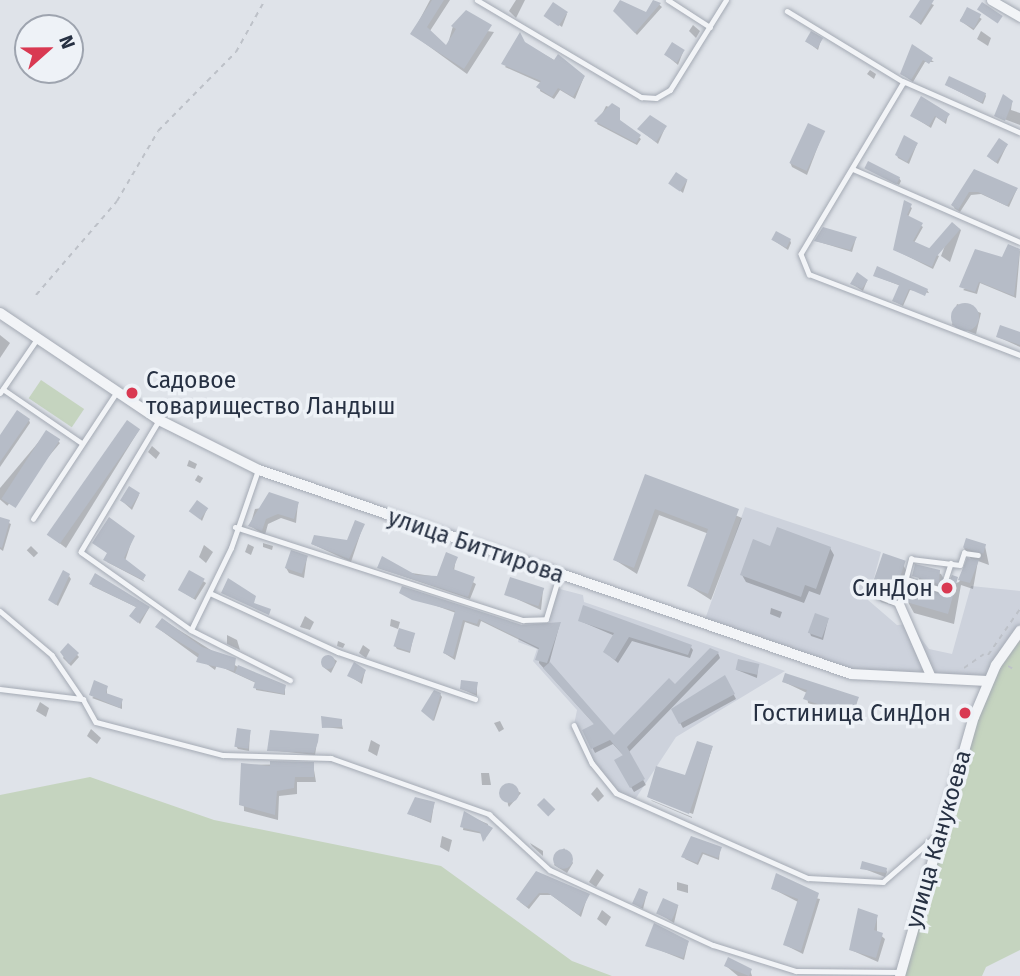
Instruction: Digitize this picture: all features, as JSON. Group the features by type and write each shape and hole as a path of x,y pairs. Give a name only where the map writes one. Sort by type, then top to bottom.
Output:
{"street":[{"path":"991,0 1020,17"},
{"name":"улица Биттирова","path":"0,313 159,420 259,470 559,576 851,674 930,675 988,681"},
{"path":"899,604 930,675"},
{"name":"улица Канукоева","path":"900,974 988,681 1020,631"}],"lane":[{"path":"478,0 641,97 670,90 726,0"},
{"path":"668,0 710,27"},
{"path":"787,11 904,82 1020,134"},
{"path":"904,82 853,169 810,230 801,267 1020,355"},
{"path":"853,169 1020,242"},
{"path":"37,338 1,391 82,443"},
{"path":"33,519 116,392"},
{"path":"159,420 81,552 191,630 290,680"},
{"path":"191,630 210,593 259,470"},
{"path":"235,527 523,620 545,620 559,576"},
{"path":"878,596 899,604 911,559 960,565 964,553 978,555"},
{"path":"906,579 942,590 951,563"},
{"path":"210,593 338,652 475,699"},
{"path":"0,611 52,655 96,722 122,732 223,755 331,758 473,807 561,876 617,905 778,967 900,974"},
{"path":"0,689 83,699"},
{"path":"574,725 592,763 616,793 816,880 883,882 941,831"}],"path":[{"path":"36,295 117,201 158,131 236,52 265,0"},
{"path":"964,669 986,654 1020,609"},
{"path":"1007,666 1015,670"}],"shaded area":[{"path":"745,507 881,552 868,600 897,625 910,624 929,649 952,654 971,586 1020,591 1020,631 987,681 878,678 703,625"},
{"path":"556,588 583,595 584,602 785,671 676,737 634,801 616,793 592,763 574,725 577,710 533,661 537,649 518,642 523,620 546,619"}],"green space":[{"path":"41,380 84,409 72,427 29,398"},
{"path":"1020,631 1020,950 986,967 982,976 900,976 974,717"},
{"path":"90,777 214,820 441,866 572,961 612,976 0,976 0,795"}],"building":[{"path":"432,0 444,0 427,27 446,45 456,29 451,26 466,10 492,25 464,69 410,34"},
{"path":"620,0 646,12 653,0 661,3 635,33 613,11"},
{"path":"920,0 934,0 920,23 909,17"},
{"path":"553,2 568,12 558,26 543,16"},
{"path":"982,2 1003,16 998,23 977,9"},
{"path":"967,7 981,14 974,29 960,21"},
{"path":"811,31 823,38 817,48 805,41"},
{"path":"520,32 525,42 554,60 558,54 585,76 573,97 558,88 552,97 536,87 541,81 501,64"},
{"path":"672,42 685,50 677,63 664,55"},
{"path":"912,44 933,58 929,64 923,60 911,80 900,74"},
{"path":"949,76 986,93 982,102 945,85"},
{"path":"1003,94 1013,101 1005,121 994,116"},
{"path":"921,96 950,114 944,122 935,116 929,126 910,116"},
{"path":"612,103 620,108 620,120 641,135 636,143 594,121"},
{"path":"650,115 667,126 656,142 637,129"},
{"path":"808,123 825,131 807,171 789,163"},
{"path":"904,135 918,143 907,162 895,155"},
{"path":"999,138 1008,144 996,162 987,156"},
{"path":"868,161 900,177 896,184 864,168"},
{"path":"974,169 1018,188 1007,206 978,192 969,192 958,210 951,205"},
{"path":"676,172 688,180 680,191 668,184"},
{"path":"904,200 912,204 907,215 923,223 913,241 938,252 932,267 893,250"},
{"path":"952,222 960,229 937,256 928,249"},
{"path":"823,227 857,237 850,250 814,241"},
{"path":"776,231 791,239 786,248 771,240"},
{"path":"1008,244 1020,249 1014,296 979,282 975,292 959,287 975,249 1002,257"},
{"path":"877,266 928,289 925,296 909,289 902,305 892,301 899,285 873,276"},
{"path":"857,272 868,280 862,289 850,284"},
{"path":"965,303 975,307 979,317 975,327 965,331 955,327 951,317 955,307"},
{"path":"1000,325 1020,332 1020,345 996,337"},
{"path":"17,410 30,419 0,462 0,435"},
{"path":"127,420 140,429 60,544 47,535"},
{"path":"46,430 60,439 16,508 1,499"},
{"path":"645,474 739,509 708,594 687,586 708,529 655,509 634,568 613,560"},
{"path":"129,486 140,493 131,507 120,500"},
{"path":"269,492 299,502 294,519 278,514 266,519 262,531 248,526"},
{"path":"197,500 208,508 200,520 189,511"},
{"path":"0,517 10,520 2,548 0,547"},
{"path":"109,517 135,536 124,558 146,575 143,580 103,560 107,553 92,543"},
{"path":"355,520 365,524 349,559 311,544 314,535 347,540"},
{"path":"777,527 831,547 816,589 805,585 801,597 740,575 753,539 770,546"},
{"path":"966,538 986,544 983,554 963,548"},
{"path":"291,550 308,556 302,574 285,568"},
{"path":"446,552 458,557 453,569 475,577 468,597 377,568 382,556 416,575 437,576"},
{"path":"883,553 906,561 893,599 870,591"},
{"path":"967,558 979,560 970,583 958,580"},
{"path":"915,564 940,570 939,584 912,576"},
{"path":"63,570 70,574 56,605 48,600"},
{"path":"189,570 205,579 194,599 178,590"},
{"path":"95,573 150,607 138,623 129,616 136,607 89,584"},
{"path":"952,575 958,577 948,614 906,602 909,585 944,594"},
{"path":"510,577 544,588 538,606 504,595"},
{"path":"228,578 256,596 254,603 271,609 269,615 221,593"},
{"path":"402,586 522,625 561,622 547,663 535,660 539,648 479,619 477,624 463,620 453,657 443,653 455,611 412,600 399,593"},
{"path":"583,605 692,645 688,655 629,637 615,660 603,652 614,633 578,621"},
{"path":"815,613 829,618 822,638 808,633"},
{"path":"162,618 202,647 236,658 234,671 196,662 199,654 155,627"},
{"path":"399,628 415,633 410,651 393,646"},
{"path":"68,643 79,653 69,664 60,652"},
{"path":"710,648 719,652 627,747 645,779 630,788 614,760 623,755 610,740 591,749 582,730 594,724 543,668 550,662 614,735 669,678 675,684"},
{"path":"325,655 331,655 335,662 331,669 325,669 321,665 321,659"},
{"path":"738,659 759,664 757,675 736,670"},
{"path":"354,662 366,670 360,682 347,676"},
{"path":"238,665 286,685 284,694 253,688 255,682 235,673"},
{"path":"785,673 859,697 852,716 803,699 807,690 782,682"},
{"path":"725,675 735,694 679,724 671,709"},
{"path":"94,680 108,686 106,693 123,699 120,708 89,695"},
{"path":"461,680 478,682 476,694 460,689"},
{"path":"434,690 441,693 433,721 421,711"},
{"path":"321,716 342,719 342,727 322,728"},
{"path":"237,728 251,730 248,749 234,747"},
{"path":"270,730 319,734 314,753 267,751"},
{"path":"697,741 713,746 689,814 647,797 656,766 685,775"},
{"path":"270,761 314,762 314,777 295,777 294,788 277,791 275,815 239,805 241,763 270,766"},
{"path":"509,783 516,786 519,793 516,800 509,803 502,800 499,793 502,786"},
{"path":"415,797 435,802 430,821 407,814"},
{"path":"544,798 555,809 548,816 537,805"},
{"path":"464,811 493,828 483,842 480,832 460,827"},
{"path":"691,836 722,847 718,858 702,852 697,863 681,857"},
{"path":"563,849 570,852 573,859 570,866 563,869 556,866 553,859 556,852"},
{"path":"862,861 887,868 886,873 860,869"},
{"path":"536,871 590,894 579,915 548,893 539,893 527,907 516,899"},
{"path":"776,873 819,893 801,951 783,945 798,899 771,889"},
{"path":"639,888 648,892 641,908 632,904"},
{"path":"663,898 679,905 672,920 656,914"},
{"path":"858,908 878,915 874,930 883,933 876,958 849,950"},
{"path":"654,923 689,941 683,958 645,946"},
{"path":"728,957 752,969 749,976 724,966"}],"place":[{"name":"Садовое товарищество Ландыш","path":"132,393"},
{"name":"СинДон","path":"947,588"},
{"name":"Гостиница СинДон","path":"965,713"}]}
